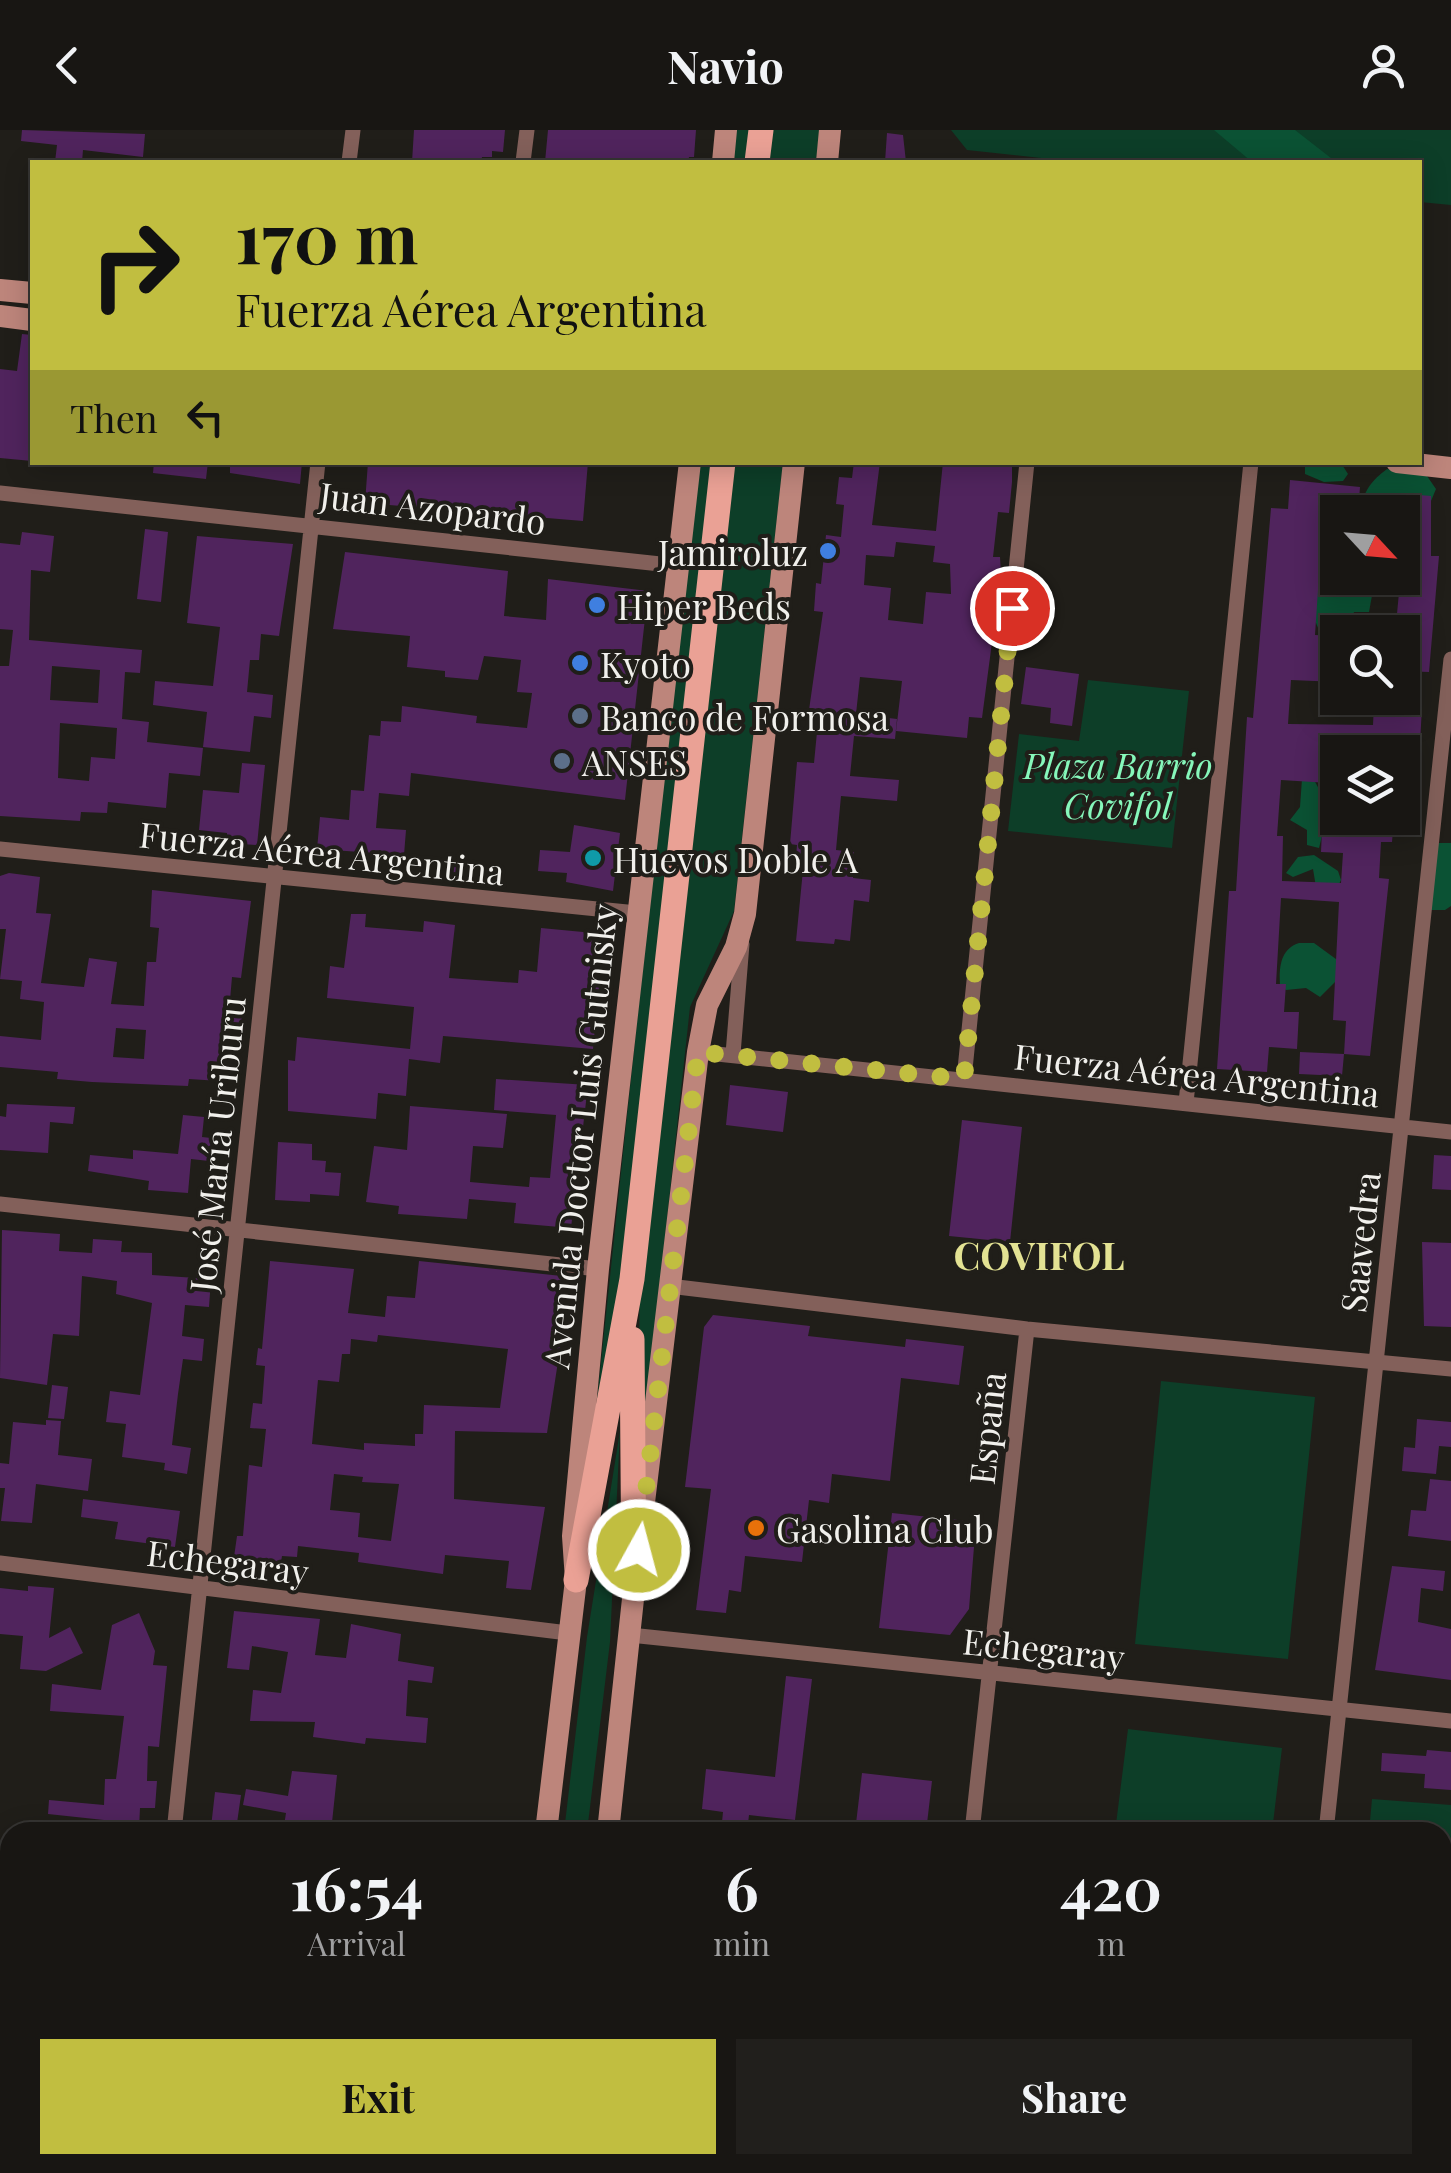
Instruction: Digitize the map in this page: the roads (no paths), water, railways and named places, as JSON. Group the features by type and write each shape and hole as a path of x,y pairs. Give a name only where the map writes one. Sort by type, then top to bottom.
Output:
{"main road":[{"path":"722,160 726,130"},
{"path":"757,160 761,130"},
{"path":"827,160 830,130"},
{"path":"0,290 30,293"},
{"path":"0,316 30,320"},
{"name":"Avenida Doctor Luis Gutnisky","path":"576,1580 574,1536 598,1269 690,465"},
{"name":"Avenida Doctor Luis Gutnisky","path":"547,1822 576,1580 632,1280 723,465"},
{"name":"Avenida Doctor Luis Gutnisky","path":"609,1822 698,1052 707,1005 736,947 745,914 794,465"},
{"path":"1422,465 1451,468"},
{"name":"Avenida Doctor Luis Gutnisky","path":"632,1280 634,1587"}],"street":[{"path":"349,160 353,130"},
{"path":"524,160 527,130"},
{"name":"José María Uriburu","path":"175,1822 318,465"},
{"path":"964,1079 1027,465"},
{"path":"1186,1103 1251,465"},
{"name":"Juan Azopardo","path":"0,493 311,523 680,566"},
{"name":"Saavedra","path":"1327,1822 1451,658"},
{"path":"1432,837 1451,839"},
{"name":"Fuerza Aérea Argentina","path":"0,849 274,880 638,913"},
{"path":"733,1054 745,914"},
{"name":"Fuerza Aérea Argentina","path":"698,1052 1451,1132"},
{"path":"0,1204 598,1269"},
{"path":"669,1286 1027,1328 1451,1369"},
{"name":"España","path":"973,1822 1027,1328"},
{"name":"Echegaray","path":"0,1564 568,1633"},
{"name":"Echegaray","path":"630,1636 1451,1721"}],"place":[{"name":"Jamiroluz","path":"828,551"},
{"name":"Hiper Beds","path":"597,605"},
{"name":"Kyoto","path":"580,663"},
{"name":"Banco de Formosa","path":"580,716"},
{"name":"ANSES","path":"562,761"},
{"name":"Huevos Doble A","path":"593,858"},
{"name":"Gasolina Club","path":"756,1528"}],"district":[{"name":"COVIFOL","path":"1039,1254"}],"park label":[{"name":"Plaza Barrio Covifol","path":"1118,784"}]}
